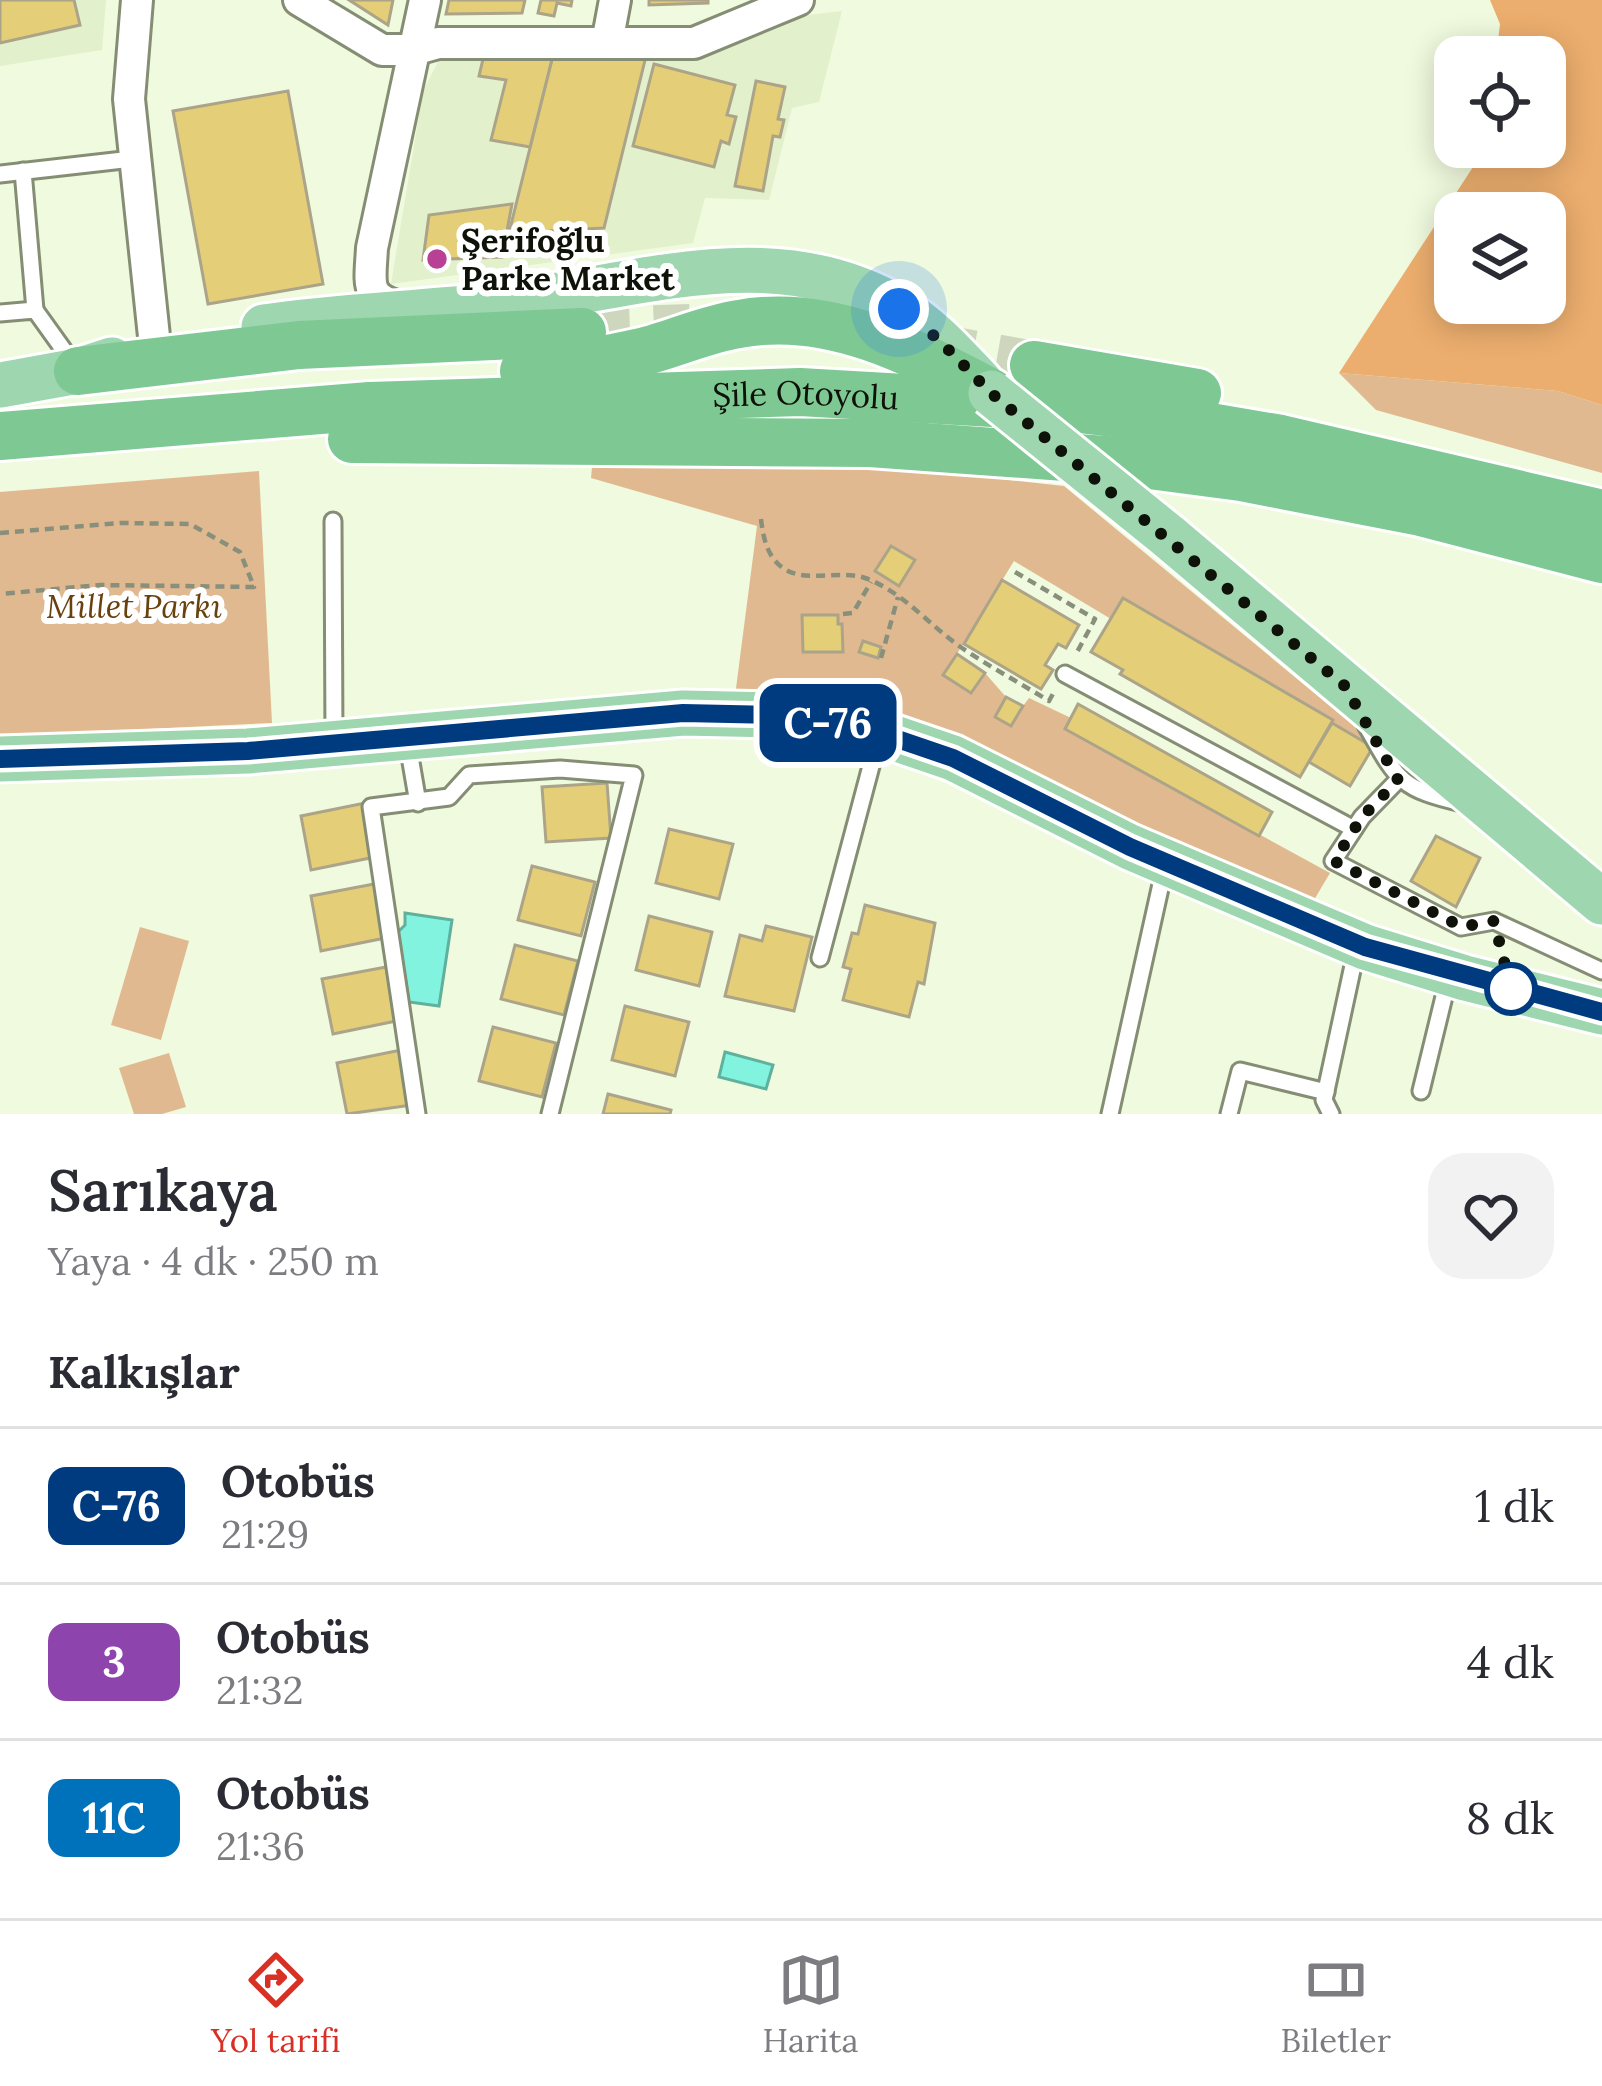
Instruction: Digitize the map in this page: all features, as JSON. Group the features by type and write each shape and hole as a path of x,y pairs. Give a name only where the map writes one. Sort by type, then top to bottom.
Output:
{"highway":[{"path":"0,432 245,388 588,364 736,324 770,320 854,330 931,361 991,393"},
{"path":"78,370 298,345 582,332"},
{"path":"1034,365 1296,414 1602,498"},
{"name":"Şile Otoyolu","path":"0,432 370,406 800,392 1063,407 1162,419 1281,440 1602,514"},
{"name":"Şile Otoyolu","path":"0,464 382,438 870,443 1119,460 1240,477 1421,512 1602,559"}],"main road":[{"path":"0,385 78,370 155,346 271,326 503,304 721,269 806,273 851,286 899,309 937,338 991,393 1602,902"},
{"path":"0,759 248,751 683,713 772,715 879,733 953,758 1166,863 1357,944 1602,1012"}],"street":[{"path":"137,0 129,99 132,159 155,346"},
{"path":"299,0 382,50 438,44 694,43 797,0"},
{"path":"422,312 382,303 370,285 372,248 425,0"},
{"path":"607,43 615,0"}],"lane":[{"path":"0,174 132,159"},
{"path":"23,171 35,310 78,370"},
{"path":"0,313 35,310"},
{"path":"333,521 334,743"},
{"path":"1065,674 1354,829"},
{"path":"1345,686 1398,780 1427,795 1489,809"},
{"path":"820,958 879,733"},
{"path":"407,736 418,803"},
{"path":"417,1114 371,807 448,797 469,775 560,769 634,775 550,1114"},
{"path":"1398,780 1378,798 1334,861 1462,927 1494,921 1602,970"},
{"path":"1110,1114 1166,863"},
{"path":"1331,1114 1324,1100 1357,944"},
{"path":"1421,1091 1450,973"},
{"path":"1229,1114 1240,1071 1326,1092"}],"path":[{"path":"761,520 772,557 785,570 871,582 898,597 961,647 1049,701 1094,619 1016,572"},
{"path":"0,533 121,523 190,524 240,552 254,587 100,585 0,594"},
{"path":"843,614 853,613 871,582"},
{"path":"881,658 898,597"}],"shaded area":[{"path":"0,0 106,0 102,50 0,66"},
{"path":"1490,0 1602,0 1602,405 1558,391 1339,373 1434,227 1434,324 1566,324 1566,192 1457,192 1472,168 1566,168 1566,36 1499,36 1500,24"},
{"path":"842,11 819,102 792,108 769,200 705,198 693,243 391,284 423,91 440,58"}],"green space":[{"path":"1339,373 1558,391 1602,405 1602,473 1376,410"},
{"path":"593,456 756,459 1064,486 1365,735 1373,747 1332,723 1333,719 1123,599 1111,619 1014,561 944,675 971,693 985,673 1006,697 995,717 1023,706 1029,698 1071,718 1066,729 1330,873 1314,900 1157,834 944,732 840,698 735,696 757,526 591,478"},
{"name":"Millet Parkı","path":"259,471 272,723 0,736 0,492"},
{"path":"140,927 189,941 161,1040 111,1025"},
{"path":"169,1053 186,1107 162,1114 134,1114 119,1068"}],"water":[{"path":"405,913 452,920 439,1006 409,1002 398,932 405,925"},
{"path":"725,1052 773,1065 766,1089 719,1077"}],"building":[{"path":"0,0 74,0 80,25 0,43"},
{"path":"349,0 393,0 388,25"},
{"path":"449,0 525,0 522,13 446,14"},
{"path":"541,0 572,0 571,6 557,3 554,16 538,13"},
{"path":"649,0 708,0 708,3 649,5"},
{"path":"647,52 604,228 509,233 553,55"},
{"path":"484,55 553,55 530,147 491,140 506,80 479,76"},
{"path":"654,64 735,85 727,115 736,117 729,144 721,141 714,167 633,146"},
{"path":"756,81 785,87 778,119 784,120 780,137 773,136 763,191 735,186"},
{"path":"288,91 323,284 208,304 173,111"},
{"path":"512,204 502,257 423,260 429,215"},
{"path":"891,546 915,560 899,586 875,571"},
{"path":"1002,580 1079,625 1066,648 1058,644 1045,665 1053,670 1041,689 964,644"},
{"path":"1123,598 1333,720 1300,777 1120,674 1123,670 1091,652"},
{"path":"802,615 838,615 843,652 803,652"},
{"path":"863,641 881,647 878,658 859,652"},
{"path":"957,654 985,673 971,693 943,675"},
{"path":"1006,697 1023,706 1011,726 995,717"},
{"path":"1078,704 1272,812 1259,836 1065,729"},
{"path":"1332,723 1373,747 1350,786 1309,762"},
{"path":"607,783 611,838 546,842 542,787"},
{"path":"365,803 375,857 311,870 301,816"},
{"path":"669,829 733,844 719,899 656,883"},
{"path":"1436,836 1480,858 1456,907 1411,881"},
{"path":"532,866 595,882 581,936 518,920"},
{"path":"374,884 385,938 321,951 311,896"},
{"path":"865,905 935,923 924,984 918,982 909,1017 843,1000 851,969 843,967"},
{"path":"649,916 712,932 699,986 636,970"},
{"path":"766,926 812,937 794,1011 725,996 740,935 762,941"},
{"path":"515,945 578,961 564,1015 501,999"},
{"path":"386,967 396,1021 333,1034 322,979"},
{"path":"625,1006 689,1022 675,1076 612,1060"},
{"path":"493,1027 556,1043 542,1097 479,1081"},
{"path":"401,1050 412,1105 347,1114 337,1063"},
{"path":"608,1094 671,1110 670,1114 603,1114"}],"tunnel":[{"path":"582,332 690,328"},
{"path":"926,346 1034,365"}],"bus line":[{"name":"C-76","path":"0,759 248,751 683,713 772,715 868,729 953,758 1130,847 1365,947 1602,1012"}],"place":[{"name":"Şerifoğlu Parke Market","path":"437,259"}],"route":[{"path":"899,309 937,338 991,393 1345,686 1398,780 1362,817 1334,861 1462,927 1494,921 1511,989"}]}
